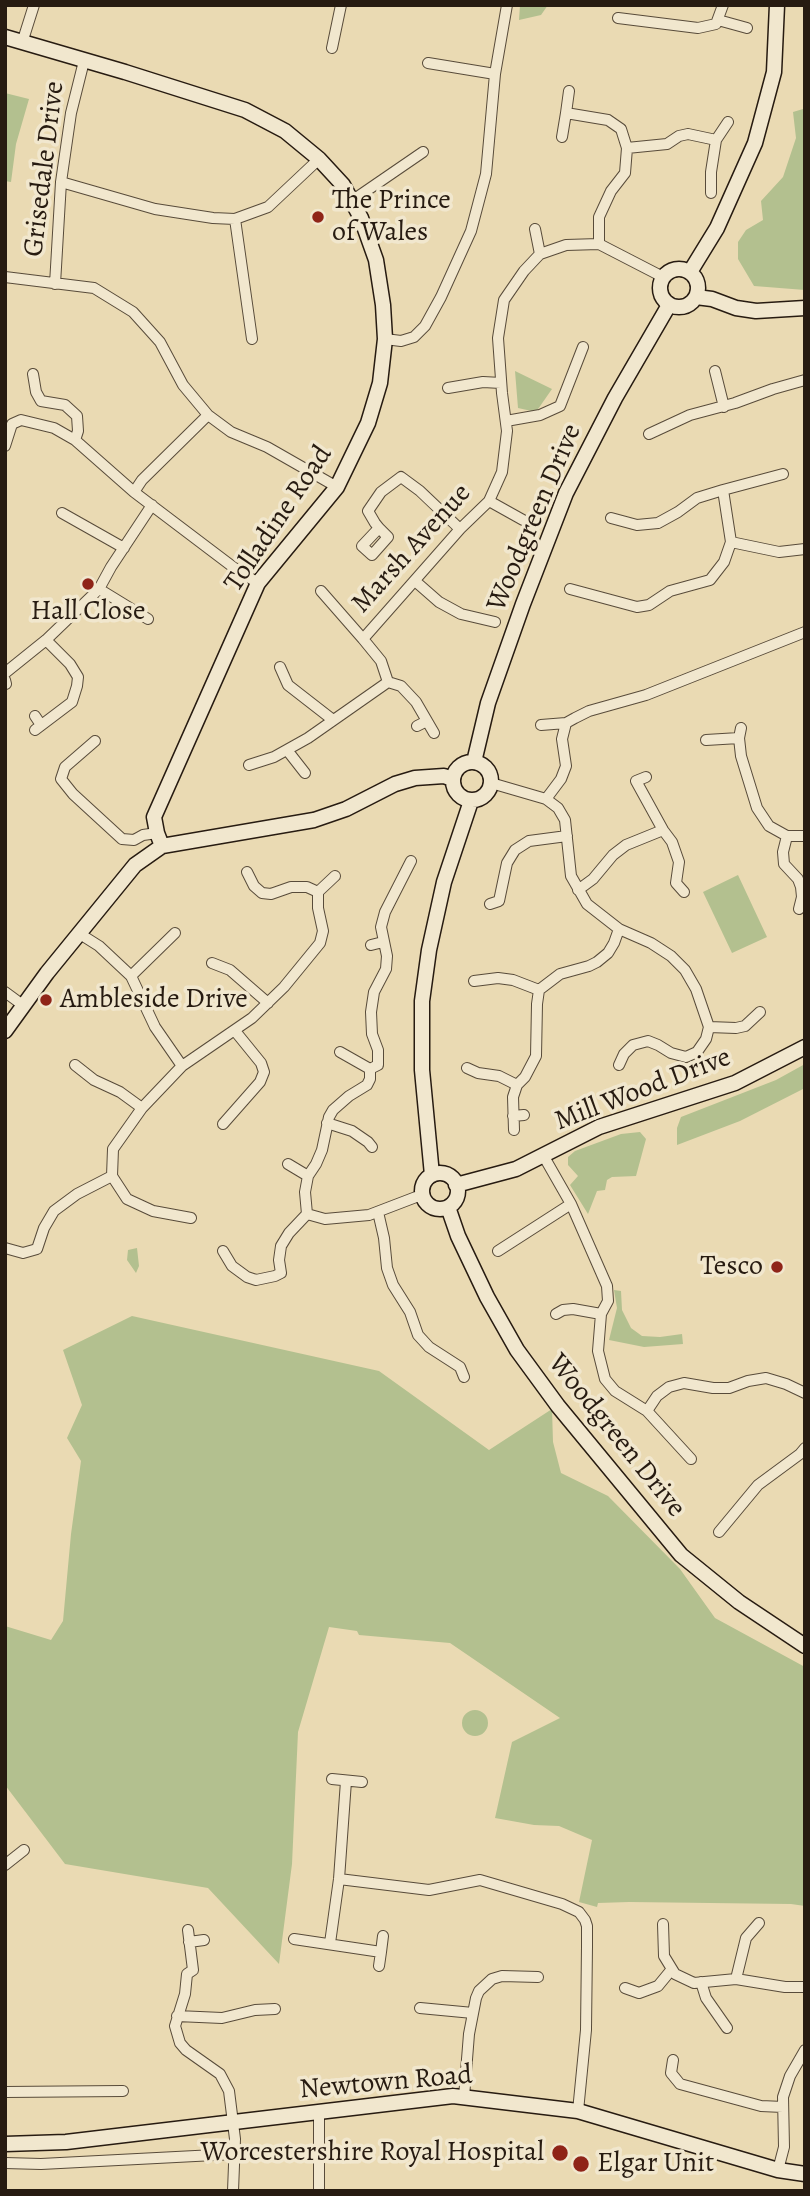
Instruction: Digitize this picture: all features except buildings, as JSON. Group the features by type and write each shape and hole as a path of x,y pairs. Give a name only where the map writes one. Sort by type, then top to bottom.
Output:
{"main road":[{"path":"690,272 717,228 755,143 774,72 777,5"},
{"name":"Tolladine Road","path":"5,37 252,113 285,131 319,159 343,185 376,260 385,339 380,383 368,423 337,486 258,583 154,817 160,839"},
{"path":"682,268 690,272 697,280 699,290 696,297 688,305 669,305 662,298 660,285 663,277 672,270 682,268"},
{"path":"696,297 756,312 805,308"},
{"name":"Woodgreen Drive","path":"474,762 488,703 566,493 614,398 669,305"},
{"path":"474,762 483,765 490,773 491,783 489,791 481,799 471,801 454,791 452,779 455,770 464,763 474,762"},
{"path":"5,1031 47,973 135,865 160,839 314,820 346,809 394,784 415,778 444,776 452,779"},
{"path":"432,1175 422,1070 422,1002 429,950 444,882 471,801"},
{"name":"Mill Wood Drive","path":"456,1185 516,1169 599,1127 735,1083 805,1047"},
{"path":"432,1175 447,1175 456,1185 456,1198 448,1207 429,1206 423,1197 422,1186 432,1175"},
{"name":"Woodgreen Drive","path":"448,1207 487,1297 517,1350 558,1406 681,1555 739,1602 805,1646"},
{"name":"Newtown Road","path":"5,2144 66,2142 434,2098 464,2097 578,2111 778,2170 805,2174"}],"street":[{"path":"22,43 34,5"},
{"path":"332,48 341,5"},
{"path":"385,339 401,341 414,337 425,326 471,231 486,174 495,74 507,5"},
{"path":"618,18 698,28 716,24 723,5"},
{"path":"718,20 747,29"},
{"name":"Grisedale Drive","path":"55,284 61,182 71,113 83,61"},
{"path":"428,63 495,74"},
{"path":"562,137 569,91"},
{"path":"566,113 608,120 621,129 628,148 625,173 611,191 599,217 599,244"},
{"path":"711,193 716,140 728,122"},
{"path":"628,148 667,144 688,134 716,140"},
{"path":"352,201 423,152"},
{"path":"61,182 155,209 235,219 268,207 319,159"},
{"path":"235,219 252,338"},
{"path":"535,229 540,254 566,245 599,244 663,277"},
{"name":"Marsh Avenue","path":"388,682 381,662 363,639 460,529 489,501 502,472 507,431 498,338 504,300 524,271 540,254"},
{"path":"5,277 94,288 132,312 160,342 183,385 208,415 231,432 267,447 337,486"},
{"path":"506,421 540,415 560,406 583,347"},
{"path":"715,371 724,407"},
{"path":"33,374 41,401 65,405 77,416 78,431 75,440"},
{"path":"649,434 690,415 724,407 805,380"},
{"path":"448,387 483,382 501,383"},
{"path":"134,492 142,480 208,415"},
{"path":"5,446 12,424 21,420 54,428 75,440 134,492 258,583"},
{"path":"611,519 638,525 658,523 697,498 783,474"},
{"path":"379,528 370,518 368,511 380,492 401,477 460,529"},
{"path":"570,589 637,607 649,605 670,591 710,580 724,562 731,542 723,490"},
{"path":"489,501 523,520"},
{"path":"6,679 99,589 152,505"},
{"path":"62,513 124,548"},
{"path":"731,542 779,552 805,548"},
{"path":"415,581 439,602 461,614 495,622"},
{"path":"99,589 145,614"},
{"path":"321,591 363,639"},
{"path":"541,725 566,723 589,711 646,695 805,632"},
{"path":"37,724 72,702 78,686 78,677 70,664 46,640"},
{"path":"280,667 288,685 333,720"},
{"path":"249,765 287,750 388,682 401,686 416,702 422,723 434,733"},
{"path":"546,799 561,779 566,766 562,739 566,723"},
{"path":"706,740 740,733 744,772 757,808 768,825 786,836 805,836"},
{"path":"95,741 65,767 61,779 73,794 122,839 134,840 142,835 160,839"},
{"path":"287,750 305,773"},
{"path":"646,777 636,781 663,831 672,842 679,862 671,886 684,892"},
{"path":"491,783 546,799 558,808 565,820 571,876 587,904 619,929 671,956 685,970 699,998 709,1027 706,1039 696,1052 685,1056 676,1054 648,1041 633,1045 624,1054 619,1065"},
{"path":"578,890 593,880 613,855 626,845 663,831"},
{"path":"490,904 499,901 507,863 515,850 529,841 567,836"},
{"path":"786,836 784,864 801,887 803,897 799,909"},
{"path":"370,1069 377,1065 377,1050 370,1012 374,992 386,968 387,956 381,927 385,912 411,861"},
{"path":"247,872 254,886 262,892 271,894 291,887 307,887 318,892"},
{"path":"191,1218 153,1211 127,1199 113,1176 113,1149 142,1108 182,1066 235,1031 268,1003 308,959 320,943 323,931 318,892 335,876"},
{"path":"514,1130 513,1097 517,1085 525,1077 536,1056 539,990 560,974 597,962 608,953 619,929"},
{"path":"131,976 175,933"},
{"path":"80,934 108,953 131,976 155,1027 182,1066"},
{"path":"371,944 383,942"},
{"path":"212,962 230,970 268,1003"},
{"path":"474,981 498,978 513,980 539,990"},
{"path":"5,992 24,1006"},
{"path":"709,1027 745,1026 760,1012"},
{"path":"223,1124 260,1082 264,1072 261,1063 235,1031"},
{"path":"340,1052 370,1069"},
{"path":"75,1065 94,1080 120,1092 142,1108"},
{"path":"467,1068 478,1073 499,1076 517,1085"},
{"path":"223,1251 232,1266 247,1277 256,1280 281,1273 281,1246 307,1214 305,1192 308,1176 322,1150 333,1110 367,1085 370,1069"},
{"path":"513,1116 524,1115"},
{"path":"327,1124 352,1131 372,1147"},
{"path":"543,1155 572,1204 607,1286 608,1301 601,1314 598,1351 606,1379 615,1391 647,1411 691,1459"},
{"path":"288,1164 308,1176"},
{"path":"5,1248 23,1253 37,1249 44,1228 54,1211 77,1194 113,1176"},
{"path":"307,1214 325,1219 369,1215 416,1197 423,1197"},
{"path":"498,1251 572,1204"},
{"path":"377,1212 384,1238 387,1268 393,1285 410,1312 418,1335 429,1347 460,1367 464,1377"},
{"path":"556,1314 573,1309 601,1314"},
{"path":"647,1411 657,1396 669,1387 684,1383 721,1388 766,1378 805,1393"},
{"path":"719,1532 758,1485 805,1448"},
{"path":"332,1779 362,1782"},
{"path":"330,1943 339,1879 345,1781"},
{"path":"5,1865 24,1850"},
{"path":"339,1879 429,1890 480,1880 562,1904 579,1912 587,1926 587,1946 586,2030 578,2111"},
{"path":"736,1979 746,1938 759,1923"},
{"path":"663,1924 664,1956 675,1974 694,1983 736,1979 785,1987 805,1987"},
{"path":"188,1930 193,1970 187,1974 185,1994 175,2026 180,2043 220,2074 229,2091 234,2123 233,2191"},
{"path":"379,1966 383,1936"},
{"path":"294,1939 381,1952"},
{"path":"189,1942 204,1940"},
{"path":"625,1988 639,1993 658,1986 672,1969"},
{"path":"464,2097 473,2013 479,1991 492,1979 513,1975 538,1977"},
{"path":"701,1982 706,1998 727,2028"},
{"path":"420,2008 473,2013"},
{"path":"177,2016 222,2018 255,2010 275,2009"},
{"path":"778,2170 784,2147 783,2097 786,2084 805,2050"},
{"path":"673,2060 671,2073 680,2084 761,2106 783,2107"},
{"path":"5,2092 124,2091"},
{"path":"319,2112 319,2191"},
{"path":"5,2163 234,2154"}],"green space":[{"path":"520,5 548,5 541,15 519,20"},
{"path":"805,73 805,290 754,286 738,259 738,242 746,230 763,220 761,201 783,177 796,138 793,112 803,109"},
{"path":"5,93 29,99 16,144 11,182 5,181"},
{"path":"515,371 552,389 536,412 518,408"},
{"path":"738,875 767,937 732,953 703,892"},
{"path":"805,1064 805,1088 740,1121 677,1145 677,1128 681,1117 776,1080"},
{"path":"640,1132 646,1139 636,1176 612,1177 607,1180 605,1190 597,1191 588,1214 570,1185 578,1176 568,1165 568,1157 575,1151 621,1134"},
{"path":"137,1248 139,1266 136,1273 127,1260 128,1250"},
{"path":"614,1290 621,1291 622,1310 631,1328 642,1336 682,1334 683,1344 644,1347 609,1340 617,1308"},
{"path":"132,1316 379,1371 489,1450 552,1409 553,1442 561,1473 608,1496 680,1569 715,1618 805,1667 805,1906 629,1902 598,1903 597,1907 579,1902 592,1840 559,1826 534,1825 495,1818 512,1742 560,1718 450,1643 359,1635 357,1631 329,1627 298,1732 292,1864 279,1964 208,1888 65,1864 5,1785 5,1626 51,1640 63,1621 81,1461 67,1438 82,1405 63,1350"},
{"path":"475,1710 484,1714 488,1723 484,1732 475,1736 466,1732 462,1723 466,1714"}],"place":[{"name":"The Prince of Wales","path":"318,217"},
{"name":"Hall Close","path":"88,584"},
{"name":"Ambleside Drive","path":"46,1000"},
{"name":"Tesco","path":"777,1267"},
{"name":"Worcestershire Royal Hospital","path":"560,2153"},
{"name":"Elgar Unit","path":"581,2164"}]}
